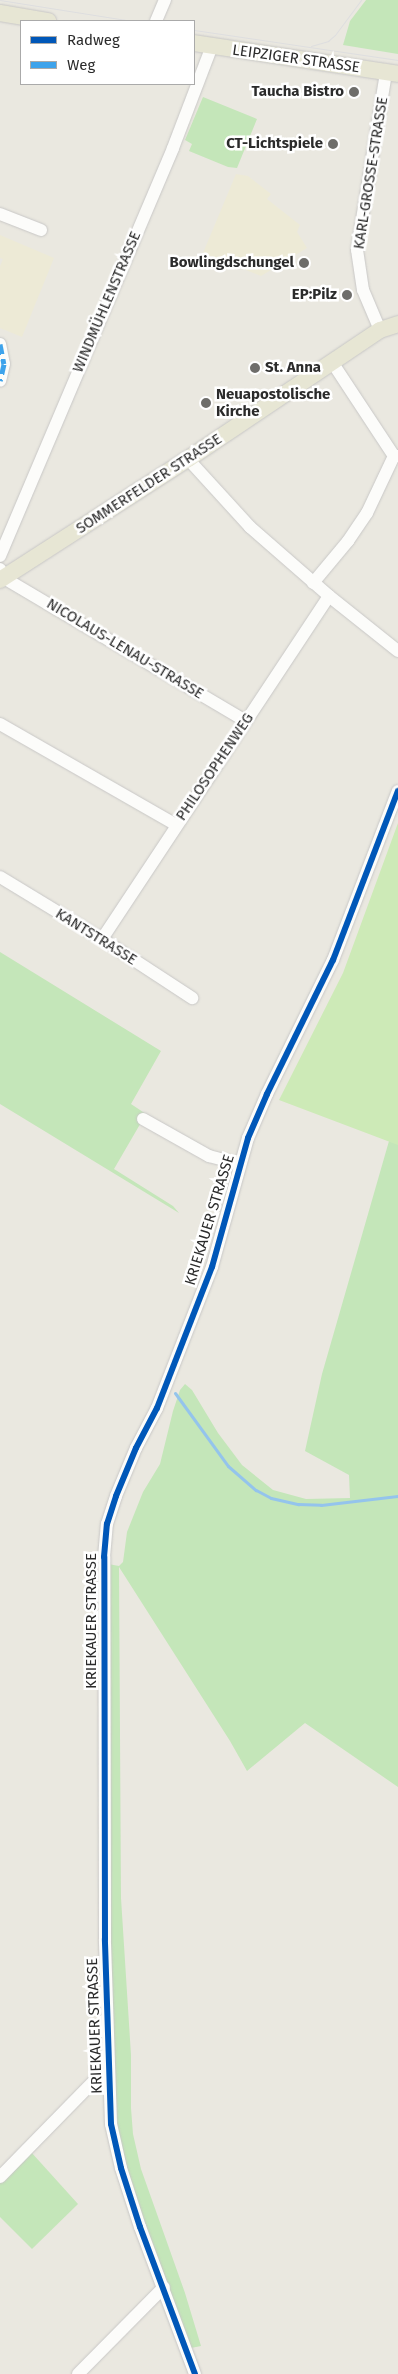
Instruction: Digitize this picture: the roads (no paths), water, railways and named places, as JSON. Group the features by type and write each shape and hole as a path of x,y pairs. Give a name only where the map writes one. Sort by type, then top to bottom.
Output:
{"main road":[{"path":"0,13 42,20"},
{"name":"LEIPZIGER STRASSE","path":"195,43 392,73"},
{"name":"SOMMERFELDER STRASSE","path":"1,576 188,459 380,330 398,324"}],"street":[{"path":"156,20 165,0"},
{"name":"WINDMÜHLENSTRASSE","path":"0,556 173,148 212,46"},
{"name":"KARL-GROSSE-STRASSE","path":"380,330 363,290 357,250 392,73"},
{"path":"0,214 41,230"},
{"path":"0,344 4,357 0,381"},
{"path":"313,583 348,541 367,513 396,456 332,362"},
{"path":"188,459 250,527 313,583 398,651"},
{"name":"NICOLAUS-LENAU-STRASSE","path":"1,576 246,721"},
{"name":"PHILOSOPHENWEG","path":"102,940 176,824 329,596"},
{"path":"0,724 176,824"},
{"name":"KRIEKAUER STRASSE","path":"195,2374 140,2227 117,2154 112,2124 109,2073 103,1639 104,1557 107,1524 116,1496 136,1448 157,1408 212,1267 226,1221 239,1164 267,1094 333,960 398,791"},
{"name":"KANTSTRASSE","path":"0,878 192,998"},
{"name":"KRIEKAUER STRASSE","path":"143,1119 209,1156 239,1164"},
{"path":"0,2177 94,2081 109,2073"},
{"path":"78,2374 164,2287"}],"waterway":[{"path":"175,1393 228,1466 256,1490 271,1498 298,1504 321,1505 398,1496"}],"tram line":[{"path":"0,0 127,20"},
{"path":"311,46 328,41 335,35 361,0"},
{"path":"195,30 398,60"}],"place":[{"name":"Taucha Bistro","path":"354,92"},
{"name":"CT-Lichtspiele","path":"333,144"},
{"name":"Bowlingdschungel","path":"304,263"},
{"name":"EP:Pilz","path":"347,295"},
{"name":"St. Anna","path":"255,368"},
{"name":"Neuapostolische Kirche","path":"206,403"}]}
